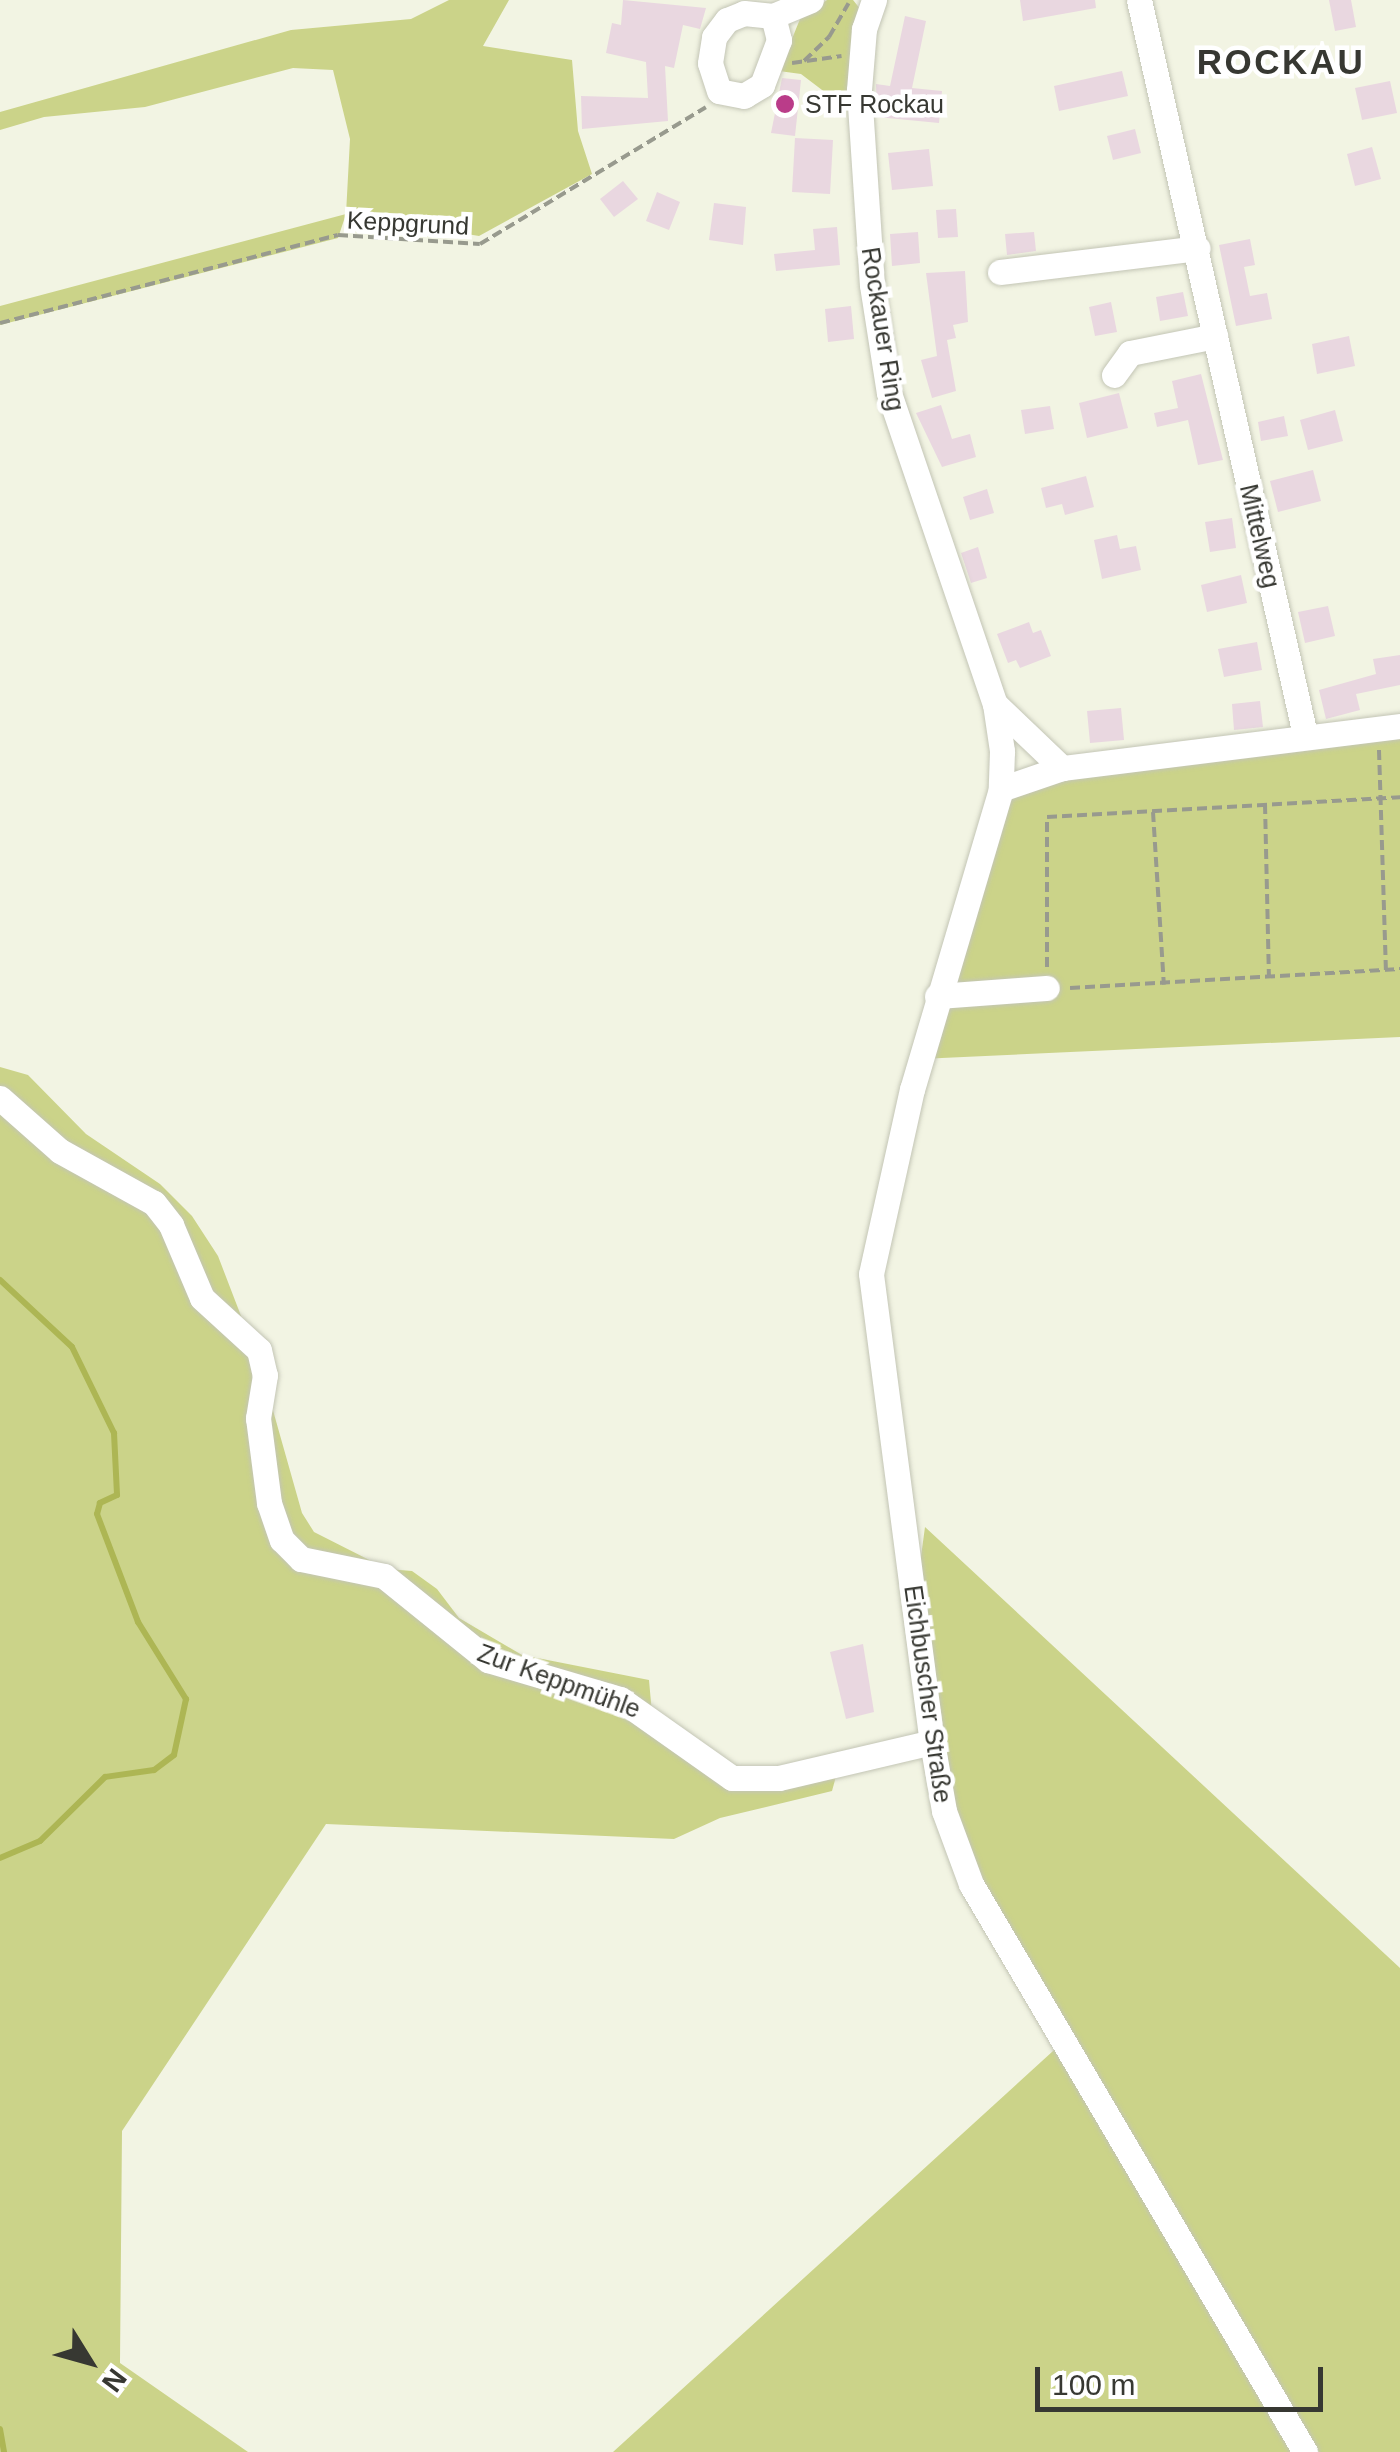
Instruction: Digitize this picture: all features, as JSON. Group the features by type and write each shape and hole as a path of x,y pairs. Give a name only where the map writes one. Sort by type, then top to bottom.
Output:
{"street":[{"path":"773,16 788,62 744,96 718,91 710,63 714,37 726,10 773,16 811,0"},
{"name":"Rockauer Ring","path":"874,0 861,52 863,181 889,393 995,704 1000,789 912,1088"},
{"name":"Mittelweg","path":"1139,0 1305,735"},
{"path":"1000,272 1198,248"},
{"path":"1114,375 1130,353 1216,336"},
{"name":"Rockauer Ring","path":"995,704 1062,768"},
{"path":"1000,789 1062,768 1389,726"},
{"path":"937,996 1047,988"},
{"name":"Eichbuscher Straße","path":"912,1088 871,1274 944,1811 971,1884 1304,2452"},
{"name":"Zur Keppmühle","path":"0,1098 60,1150 154,1203 170,1225 202,1298 259,1350 265,1374 258,1418 269,1504 282,1540 301,1559 384,1576 488,1660 620,1698 732,1778 778,1778 932,1742"}],"path":[{"path":"788,62 829,37 852,0"},
{"path":"788,62 861,52"},
{"name":"Keppgrund","path":"0,323 338,234 480,244 698,117 718,91"},
{"path":"1386,970 1384,798 1389,726"},
{"path":"1400,797 1047,817 1047,988 1164,985 1400,969"},
{"path":"1264,804 1268,977"},
{"path":"1153,812 1164,985"}],"green space":[{"path":"449,0 509,0 483,46 572,60 578,131 592,174 479,236 346,214 350,139 333,70 293,68 145,107 44,117 0,130 0,112 291,30 411,19"},
{"path":"827,0 853,0 861,10 851,112 801,74 779,71 800,19"},
{"path":"346,214 338,238 0,325 0,306"},
{"path":"1400,726 1400,1037 920,1059 1005,802 1030,782"},
{"path":"0,1067 28,1075 86,1134 160,1184 192,1216 218,1256 261,1368 302,1513 314,1532 387,1569 412,1571 437,1589 459,1618 522,1655 649,1680 653,1725 731,1784 838,1769 832,1791 720,1818 674,1839 326,1824 122,2131 120,2363 248,2452 0,2452"},
{"path":"925,1527 1400,1968 1400,2452 613,2452 1064,2041 971,1884 914,1608"}],"building":[{"path":"623,0 706,8 700,29 683,25 674,68 665,66 668,121 582,129 581,96 648,98 646,62 606,53 612,23 621,25"},
{"path":"1020,0 1095,0 1096,8 1023,21"},
{"path":"1329,0 1351,0 1356,27 1335,31"},
{"path":"905,16 926,21 912,88 942,91 939,123 877,117 876,84 890,86"},
{"path":"1122,71 1128,96 1059,111 1054,86"},
{"path":"782,78 801,80 795,136 771,133"},
{"path":"1390,81 1397,113 1362,120 1355,88"},
{"path":"1135,129 1141,153 1113,160 1107,136"},
{"path":"795,138 833,140 830,194 792,192"},
{"path":"1372,147 1381,179 1355,186 1347,154"},
{"path":"929,149 933,186 892,190 888,153"},
{"path":"623,181 638,199 614,217 600,199"},
{"path":"657,192 680,202 669,230 646,221"},
{"path":"714,203 746,207 743,245 709,240"},
{"path":"956,209 958,237 938,238 936,210"},
{"path":"837,227 840,265 776,271 774,254 815,250 813,229"},
{"path":"918,232 920,263 892,266 890,234"},
{"path":"1034,232 1036,251 1007,255 1005,234"},
{"path":"1250,239 1255,265 1244,267 1250,296 1267,293 1272,319 1236,326 1219,245"},
{"path":"965,271 968,322 953,325 956,338 947,340 956,391 932,398 921,360 937,356 926,273"},
{"path":"1183,292 1188,316 1160,321 1156,297"},
{"path":"1111,302 1117,332 1095,336 1089,307"},
{"path":"851,306 854,339 828,342 825,309"},
{"path":"1349,336 1355,366 1317,374 1312,344"},
{"path":"1201,374 1223,460 1198,465 1188,420 1157,427 1154,413 1178,408 1172,381"},
{"path":"1119,393 1128,428 1087,438 1079,403"},
{"path":"941,405 952,439 970,434 976,457 942,467 916,413"},
{"path":"1050,406 1054,429 1025,434 1021,410"},
{"path":"1335,410 1343,441 1308,450 1300,420"},
{"path":"1284,416 1288,436 1261,441 1258,422"},
{"path":"1313,470 1321,501 1278,512 1270,481"},
{"path":"1086,476 1094,507 1065,515 1062,504 1046,508 1041,488"},
{"path":"987,489 994,513 970,520 963,497"},
{"path":"1232,518 1236,548 1210,552 1205,522"},
{"path":"1117,535 1120,549 1136,546 1141,570 1102,579 1094,540"},
{"path":"978,547 987,578 971,583 961,553"},
{"path":"1241,575 1247,603 1207,612 1201,585"},
{"path":"1328,606 1335,636 1305,643 1298,612"},
{"path":"1029,622 1033,633 1041,630 1051,656 1020,668 1016,660 1008,663 997,634"},
{"path":"1257,642 1262,670 1224,677 1218,649"},
{"path":"1400,655 1400,685 1356,694 1360,710 1326,719 1319,690 1376,674 1373,659"},
{"path":"1260,701 1263,727 1234,730 1232,704"},
{"path":"1121,708 1124,740 1090,743 1087,711"},
{"path":"863,1644 874,1712 846,1719 830,1652"}],"waterway":[{"path":"0,1280 72,1347 114,1433 117,1495 100,1503 97,1514 138,1622 186,1699 174,1755 154,1770 105,1777 40,1841 0,1858"},
{"path":"0,2429 4,2452"}],"place":[{"name":"STF Rockau","path":"785,104"}],"district":[{"name":"ROCKAU","path":"1281,62"}]}
